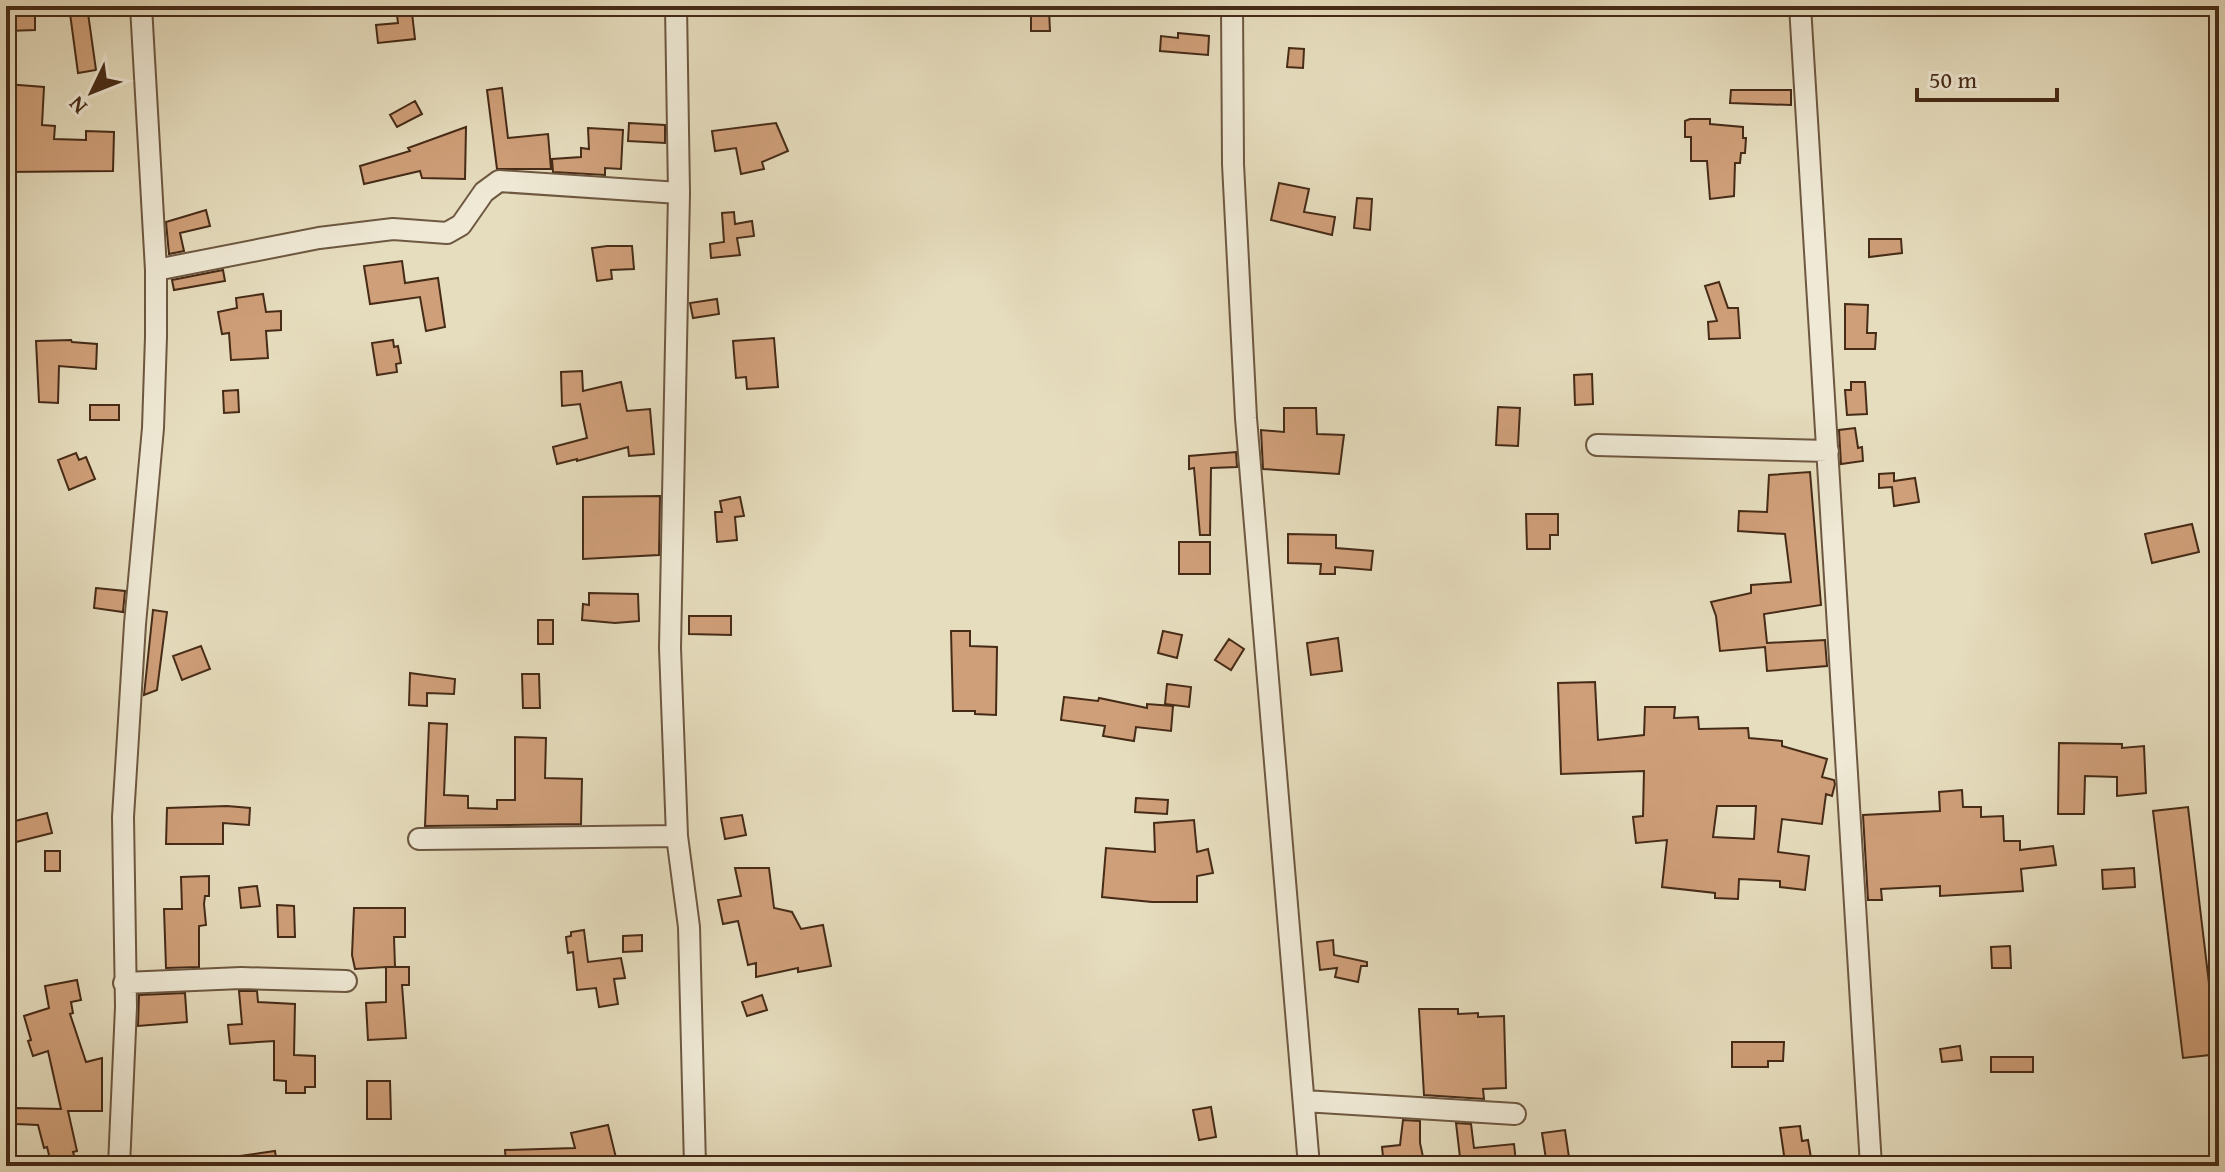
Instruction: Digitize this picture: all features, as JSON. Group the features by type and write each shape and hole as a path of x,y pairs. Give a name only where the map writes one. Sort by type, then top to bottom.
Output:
{"street":[{"path":"119,1166 126,1007 123,817 135,624 153,428 156,270 141,6"},
{"path":"676,6 679,193 670,648 677,836 689,927 695,1166"},
{"path":"1232,6 1233,164 1246,418 1309,1166"},
{"path":"1800,6 1871,1166"},
{"path":"156,270 319,238 393,229 447,233 461,225 484,192 499,181 679,193"},
{"path":"1597,445 1828,451"},
{"path":"419,839 677,836"},
{"path":"124,983 241,978 346,981"},
{"path":"1304,1101 1515,1114"}],"building":[{"path":"69,6 87,6 96,70 78,73"},
{"path":"1031,10 1049,10 1050,31 1031,31"},
{"path":"412,13 415,39 378,43 376,25 398,23 397,15"},
{"path":"35,15 35,30 8,31 8,16"},
{"path":"1178,33 1209,36 1208,55 1160,51 1161,36 1178,38"},
{"path":"1289,48 1304,49 1303,68 1287,67"},
{"path":"6,84 44,87 42,125 55,126 54,139 86,140 86,131 114,132 113,171 6,172"},
{"path":"502,88 508,138 548,134 551,169 497,169 487,90"},
{"path":"1731,90 1791,90 1791,105 1730,103"},
{"path":"415,101 422,114 397,127 390,115"},
{"path":"1710,119 1710,124 1743,127 1745,153 1741,153 1740,163 1735,163 1734,196 1710,199 1707,161 1691,161 1691,137 1685,137 1685,121"},
{"path":"629,123 665,125 665,143 628,141"},
{"path":"776,123 788,151 762,162 764,169 741,174 736,148 715,151 712,131"},
{"path":"466,127 465,179 422,178 420,171 364,184 360,166 410,151 408,148"},
{"path":"588,128 623,130 621,169 605,168 605,175 553,172 552,159 581,157 581,148 589,149"},
{"path":"1279,183 1309,189 1304,212 1335,217 1332,235 1271,220"},
{"path":"1357,198 1372,199 1370,230 1354,228"},
{"path":"206,210 210,226 180,233 184,251 169,254 166,222"},
{"path":"734,212 735,224 752,221 754,236 737,238 740,255 711,258 710,244 724,242 722,213"},
{"path":"1869,239 1901,239 1902,253 1869,257"},
{"path":"632,246 634,269 611,270 612,279 597,281 592,248"},
{"path":"402,261 405,283 438,278 445,327 426,331 420,297 370,304 364,266"},
{"path":"223,270 225,281 174,290 172,280"},
{"path":"1719,282 1728,308 1738,308 1740,338 1709,339 1708,322 1717,321 1705,286"},
{"path":"263,294 266,312 281,311 281,330 266,331 268,358 231,360 229,333 222,334 218,312 237,308 236,298"},
{"path":"717,299 719,314 693,318 690,303"},
{"path":"1845,304 1868,305 1867,333 1876,333 1875,349 1845,349"},
{"path":"774,338 778,387 747,389 746,377 736,378 733,341"},
{"path":"71,340 97,344 96,369 59,366 58,403 39,402 36,341"},
{"path":"393,340 394,347 398,346 401,363 396,364 397,372 377,375 372,343"},
{"path":"582,371 583,391 621,382 627,411 650,409 654,454 629,456 628,447 557,464 553,447 587,438 580,404 562,406 561,372"},
{"path":"1592,374 1593,404 1575,405 1574,375"},
{"path":"1851,382 1865,382 1867,414 1847,415 1845,390 1851,390"},
{"path":"238,390 239,412 224,413 223,391"},
{"path":"90,405 119,405 119,420 90,420"},
{"path":"1498,407 1520,408 1518,446 1496,445"},
{"path":"1284,408 1316,408 1317,434 1344,435 1339,474 1263,469 1261,430 1284,432"},
{"path":"1855,428 1863,461 1841,464 1839,430"},
{"path":"1236,452 1237,467 1211,468 1210,535 1200,535 1194,468 1189,469 1189,456"},
{"path":"76,453 79,460 86,457 95,479 69,490 58,460"},
{"path":"1810,472 1821,605 1764,614 1767,643 1825,640 1827,666 1767,671 1765,647 1720,651 1711,602 1751,593 1751,585 1791,582 1785,534 1738,531 1739,511 1767,512 1769,475"},
{"path":"1894,473 1894,481 1915,478 1919,502 1894,506 1892,487 1879,488 1879,474"},
{"path":"660,496 659,555 583,559 583,497"},
{"path":"740,497 744,516 735,517 737,540 717,542 715,512 722,512 720,501"},
{"path":"1526,514 1558,514 1558,535 1550,535 1550,549 1527,549"},
{"path":"2192,524 2199,552 2152,563 2145,534"},
{"path":"1288,534 1336,535 1336,548 1373,551 1371,570 1335,567 1335,574 1320,574 1321,564 1288,563"},
{"path":"1179,542 1210,542 1210,574 1179,574"},
{"path":"96,588 125,591 123,612 94,608"},
{"path":"589,593 638,594 639,621 615,623 582,620 583,604 589,605"},
{"path":"153,610 167,612 157,690 144,695"},
{"path":"689,616 731,616 731,635 689,634"},
{"path":"538,620 553,620 553,644 538,644"},
{"path":"951,631 970,631 970,646 997,647 996,715 953,711"},
{"path":"1163,631 1182,635 1177,658 1158,653"},
{"path":"1338,638 1342,671 1311,675 1307,643"},
{"path":"1229,639 1244,649 1231,670 1215,660"},
{"path":"201,646 210,669 182,680 173,656"},
{"path":"410,673 455,679 454,694 427,693 427,706 409,705"},
{"path":"522,674 539,674 540,708 523,708"},
{"path":"1595,682 1598,740 1644,735 1645,707 1675,707 1674,718 1698,717 1699,729 1748,728 1749,738 1782,741 1782,746 1827,759 1822,777 1834,780 1835,784 1832,796 1826,794 1822,824 1782,819 1778,852 1809,856 1805,890 1780,887 1780,881 1739,879 1738,899 1715,898 1715,893 1662,887 1667,840 1636,843 1633,817 1643,816 1644,771 1561,774 1558,683","holes":["1717,806 1756,806 1754,839 1713,837"]},
{"path":"1167,684 1191,687 1189,707 1165,704"},
{"path":"1064,697 1098,701 1099,698 1147,708 1147,704 1173,706 1171,731 1136,727 1134,741 1103,736 1105,726 1061,720"},
{"path":"429,723 447,724 444,795 468,796 468,808 497,809 497,800 515,800 515,737 546,738 545,778 582,779 581,824 425,826"},
{"path":"2059,743 2122,744 2122,748 2144,746 2146,793 2117,796 2117,777 2085,776 2084,814 2058,814"},
{"path":"1962,790 1963,807 1981,807 1981,817 2003,816 2004,841 2020,841 2020,850 2053,846 2056,865 2021,869 2023,891 1940,896 1940,886 1881,889 1882,900 1868,900 1863,815 1940,811 1939,792"},
{"path":"1136,798 1168,800 1167,814 1135,812"},
{"path":"2188,807 2213,1017 2219,1016 2219,1054 2183,1058 2153,811"},
{"path":"167,808 250,808 249,825 223,823 223,844 166,844"},
{"path":"47,813 52,833 12,843 7,823"},
{"path":"742,815 746,835 725,839 721,818"},
{"path":"1194,820 1197,852 1208,849 1213,873 1197,876 1197,902 1102,897 1106,848 1155,852 1154,823"},
{"path":"45,851 60,851 60,871 45,871"},
{"path":"735,868 769,868 774,908 792,912 801,929 823,925 831,966 798,972 798,968 756,977 756,963 748,965 738,921 723,924 718,900 741,896"},
{"path":"2134,868 2135,887 2103,889 2102,870"},
{"path":"209,876 209,896 205,896 204,904 206,925 199,926 199,967 166,968 164,909 182,909 181,877"},
{"path":"257,886 260,906 241,908 239,888"},
{"path":"277,905 294,906 295,937 278,937"},
{"path":"354,908 405,908 405,937 394,937 395,967 409,967 409,985 402,985 406,1038 368,1040 366,1003 386,1002 386,967 355,969 352,955"},
{"path":"584,930 588,962 621,958 625,978 614,979 618,1004 599,1007 596,988 577,990 573,952 568,953 566,937 571,936 571,932"},
{"path":"642,935 642,951 623,952 623,936"},
{"path":"1333,940 1334,955 1367,962 1367,966 1361,966 1358,982 1335,977 1337,968 1320,970 1317,942"},
{"path":"2010,946 2011,968 1992,968 1991,947"},
{"path":"77,980 81,1000 71,1002 73,1013 70,1014 86,1062 102,1058 102,1111 68,1111 77,1151 73,1152 75,1159 51,1163 38,1125 16,1124 15,1108 61,1109 48,1051 33,1056 24,1016 49,1008 45,986"},
{"path":"239,991 257,991 258,1002 295,1004 294,1055 315,1056 315,1087 305,1087 305,1093 286,1093 286,1081 274,1080 274,1041 230,1044 228,1025 242,1024"},
{"path":"185,993 187,1022 138,1026 139,995"},
{"path":"762,995 767,1010 747,1016 742,1002"},
{"path":"1419,1009 1458,1009 1458,1014 1504,1016 1506,1088 1483,1089 1484,1099 1424,1095"},
{"path":"1732,1042 1784,1042 1783,1061 1768,1061 1768,1067 1732,1067"},
{"path":"1960,1046 1962,1060 1942,1062 1940,1049"},
{"path":"1991,1057 2033,1057 2033,1072 1991,1072"},
{"path":"367,1081 390,1081 391,1119 367,1119"},
{"path":"1211,1107 1216,1137 1199,1140 1193,1110"},
{"path":"1403,1120 1420,1121 1420,1143 1425,1166 1384,1166 1382,1147 1400,1145"},
{"path":"1456,1123 1471,1124 1474,1148 1514,1144 1516,1162 1510,1162 1511,1166 1461,1166"},
{"path":"608,1125 618,1166 506,1166 505,1150 575,1148 571,1133"},
{"path":"1800,1126 1802,1141 1808,1140 1811,1158 1785,1162 1780,1128"},
{"path":"1565,1130 1570,1164 1547,1166 1542,1133"},
{"path":"275,1151 277,1166 233,1166 232,1157"}]}
